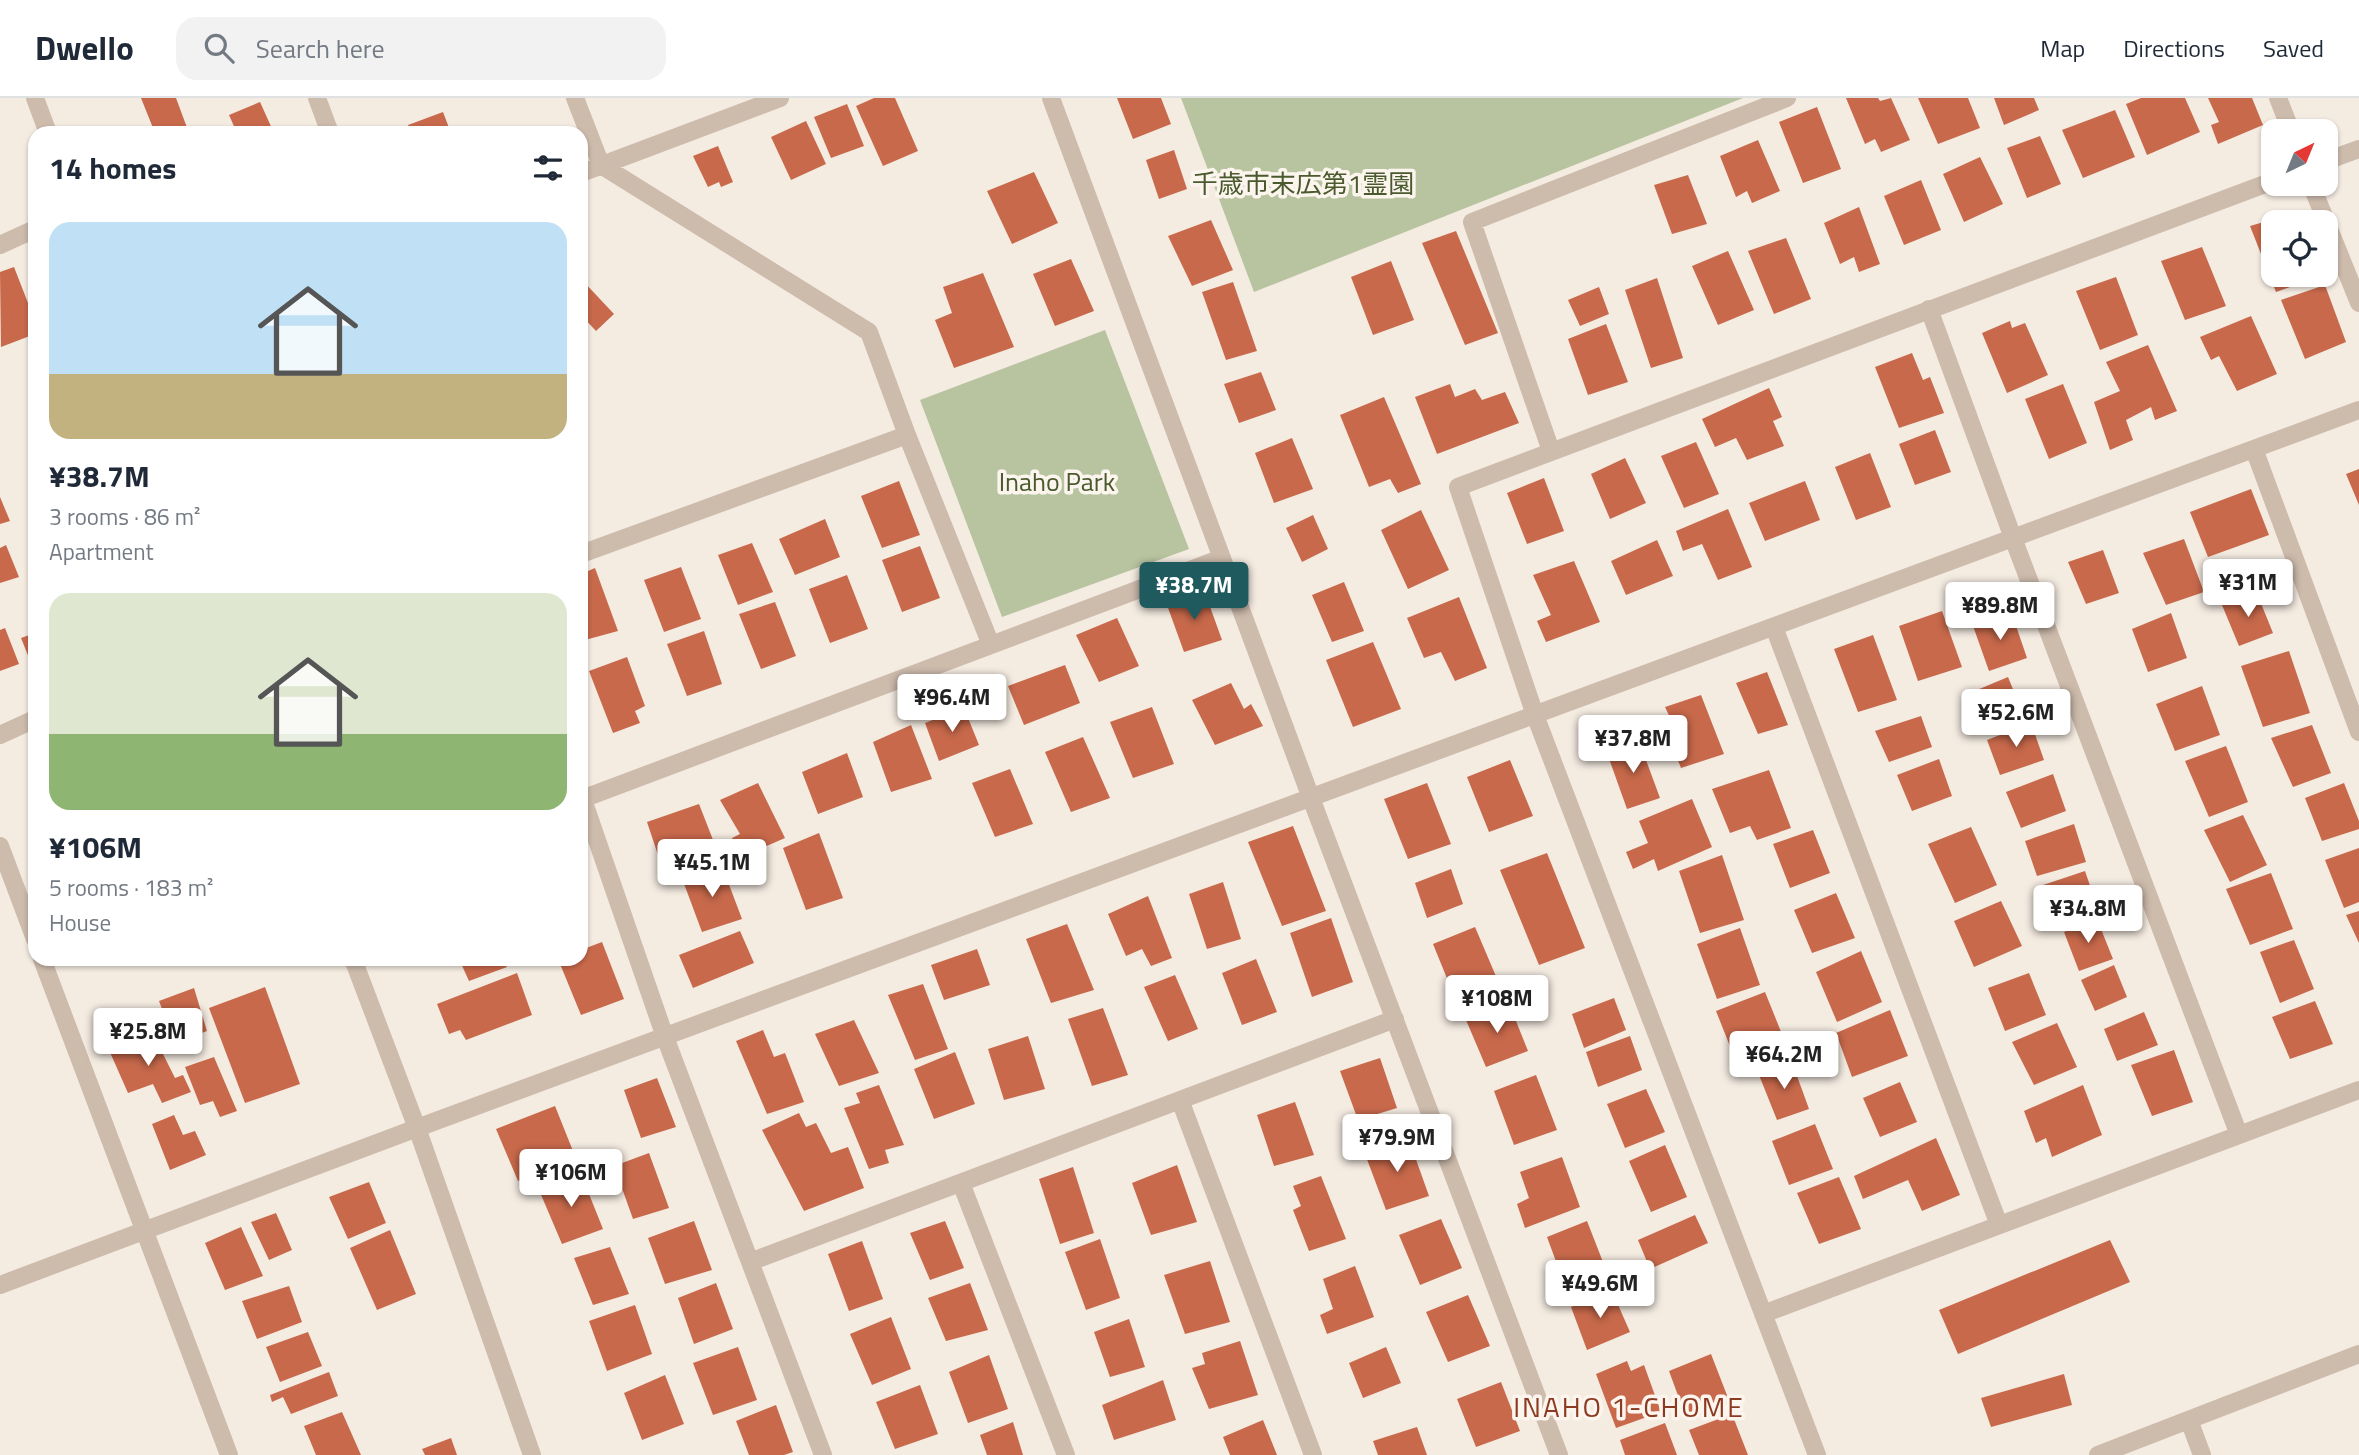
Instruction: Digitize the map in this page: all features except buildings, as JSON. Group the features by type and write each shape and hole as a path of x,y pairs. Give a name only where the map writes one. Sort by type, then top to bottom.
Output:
{"street":[{"path":"35,98 45,126"},
{"path":"317,98 327,126"},
{"path":"575,98 586,126"},
{"path":"588,170 780,98"},
{"path":"1051,98 1559,1455"},
{"path":"1551,451 1472,222 1787,98"},
{"path":"2278,98 2286,119"},
{"path":"588,132 601,165 869,332 991,645"},
{"path":"2338,157 2359,149"},
{"path":"1817,1455 1535,715 1458,487 2261,185"},
{"path":"2316,196 2359,303"},
{"path":"0,245 28,232"},
{"path":"1929,309 2239,1135"},
{"path":"0,1285 417,1128 2359,410"},
{"path":"588,551 907,435"},
{"path":"2254,449 2359,732"},
{"path":"588,795 1222,558"},
{"path":"1774,627 1999,1226"},
{"path":"0,734 28,722"},
{"path":"588,814 666,1037 823,1455"},
{"path":"0,846 28,920"},
{"path":"45,966 144,1231 223,1453"},
{"path":"356,966 417,1128 532,1455"},
{"path":"750,1262 1395,1020"},
{"path":"1763,1314 2359,1090"},
{"path":"1180,1100 1313,1455"},
{"path":"961,1183 1066,1455"},
{"path":"2098,1455 2359,1354"},
{"path":"2189,1420 2202,1455"}],"green space":[{"name":"千歳市末広第1霊園","path":"1181,98 1743,98 1254,292"},
{"name":"Inaho Park","path":"1105,330 1189,549 1002,617 920,400"}],"district":[{"name":"INAHO 1-CHOME","path":"1629,1406"}]}
